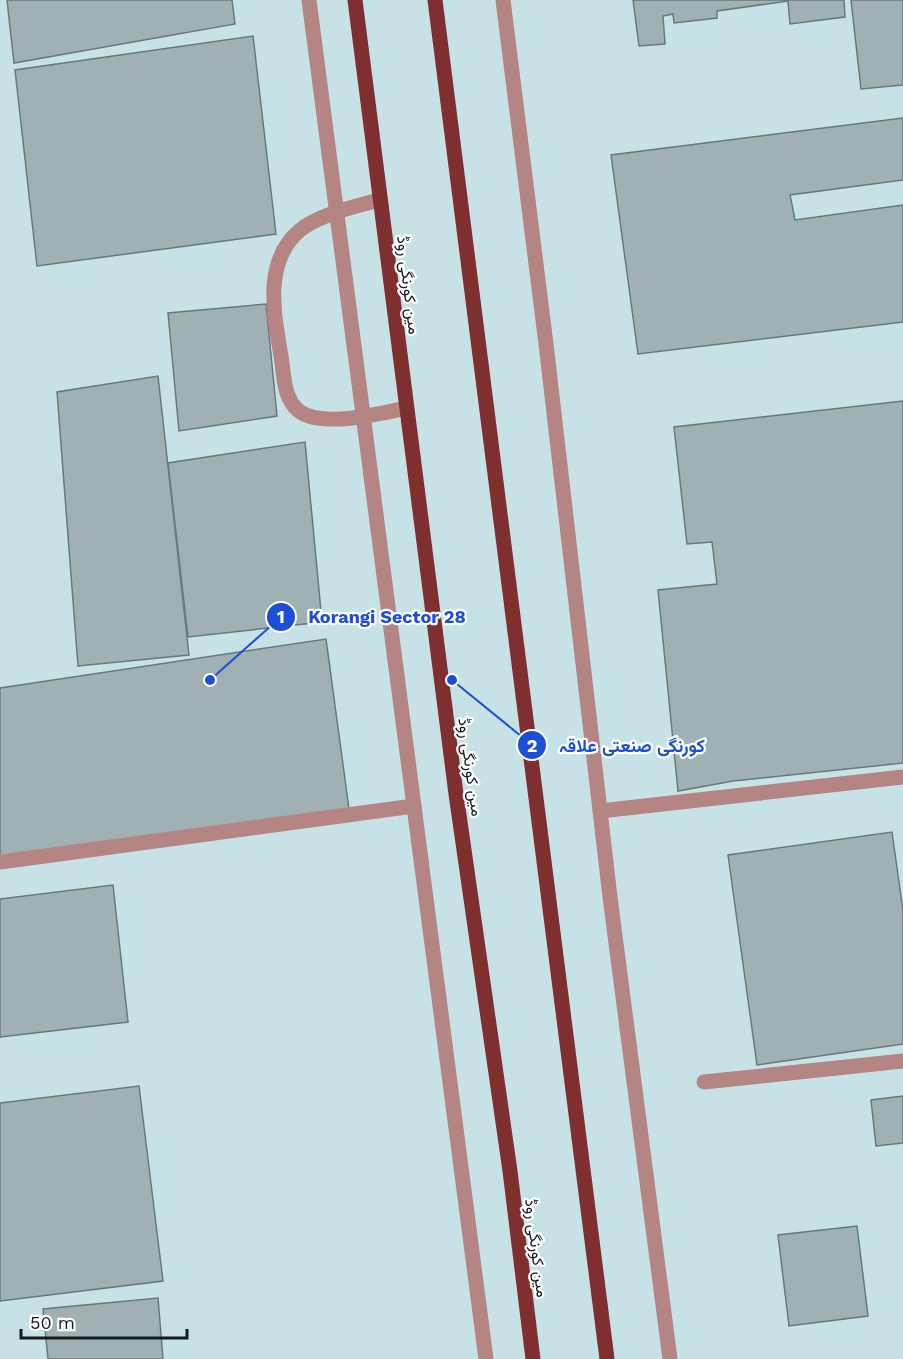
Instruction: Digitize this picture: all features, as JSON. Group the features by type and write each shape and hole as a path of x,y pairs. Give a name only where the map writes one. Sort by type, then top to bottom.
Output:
{"main road":[{"name":"مین کورنگی روڈ","path":"355,0 456,794 510,1171 533,1359"},
{"path":"435,0 607,1359"}],"lane":[{"path":"309,0 486,1359"},
{"path":"503,0 546,344 600,812 670,1359"},
{"path":"380,200 336,211 299,230 285,248 275,275 273,306 288,397 297,410 308,416 330,418 363,417 406,408"},
{"path":"600,812 903,777"},
{"path":"0,862 414,806"},
{"path":"704,1082 903,1061"}],"shaded area":[{"path":"0,0 903,0 903,1359 0,1359"}],"building":[{"path":"7,0 232,0 235,24 14,63"},
{"path":"633,0 844,0 845,17 790,24 788,1 717,11 717,18 674,23 673,14 663,16 665,44 639,46"},
{"path":"851,0 903,0 903,85 861,89"},
{"path":"253,36 276,234 37,266 15,70"},
{"path":"903,118 903,180 790,195 795,220 903,205 903,322 638,354 611,155"},
{"path":"266,304 277,416 179,431 168,313"},
{"path":"158,376 189,655 78,666 57,392"},
{"path":"903,401 903,763 733,781 678,791 658,590 717,584 712,542 687,544 674,427"},
{"path":"305,442 322,622 188,637 168,463"},
{"path":"326,639 349,809 0,859 0,688"},
{"path":"892,832 903,911 903,1044 757,1065 728,855"},
{"path":"113,885 128,1022 0,1037 0,899"},
{"path":"139,1086 163,1281 0,1301 0,1103"},
{"path":"903,1096 903,1143 876,1146 871,1100"},
{"path":"857,1226 868,1316 789,1326 778,1235"},
{"path":"158,1298 163,1359 48,1359 43,1309"}],"place":[{"name":"Korangi Sector 28","path":"210,680"},
{"name":"کورنگی صنعتی علاقہ","path":"452,680"}]}
